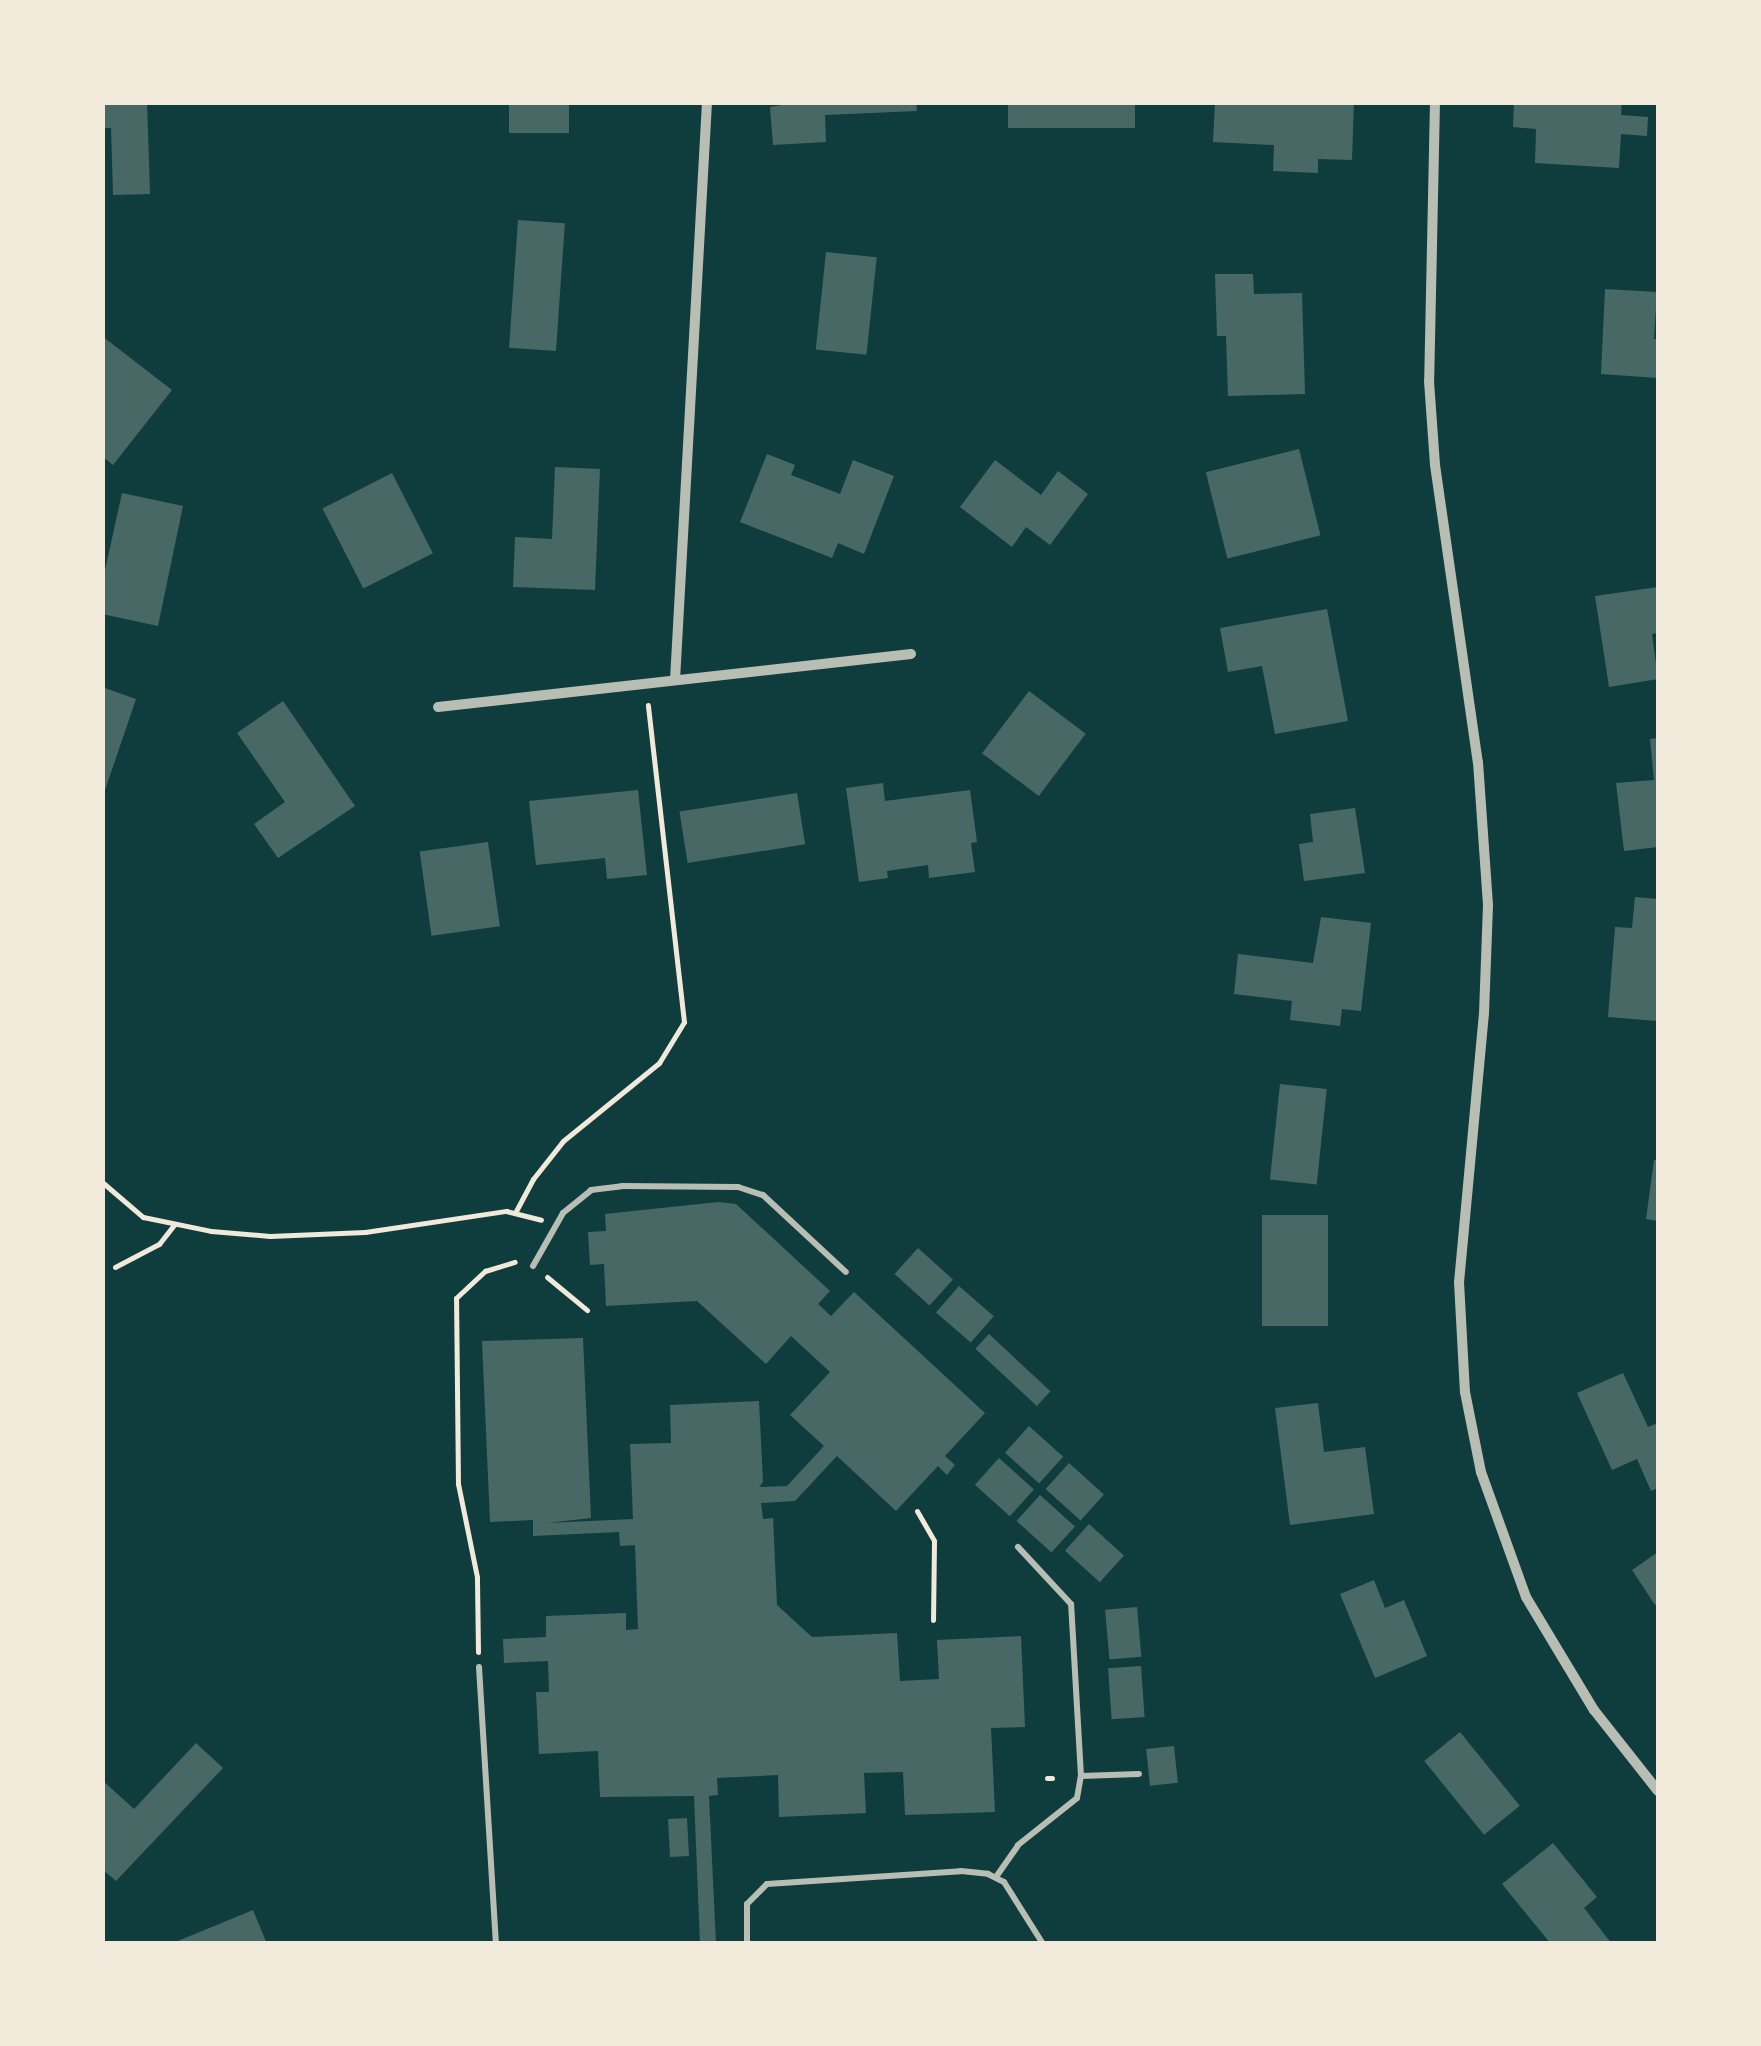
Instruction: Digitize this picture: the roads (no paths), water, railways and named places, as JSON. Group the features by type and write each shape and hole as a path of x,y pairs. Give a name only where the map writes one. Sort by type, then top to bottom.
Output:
{"street":[{"path":"675,680 707,102"},
{"path":"1435,102 1428,381 1435,464 1478,762 1488,868 1484,1013 1459,1282 1466,1392 1481,1472 1526,1597 1594,1710 1658,1791"},
{"path":"438,708 911,654"}],"lane":[{"path":"533,1266 570,1204 601,1188 746,1188 763,1196 846,1272"},
{"path":"996,1877 1018,1845 1077,1798 1081,1776 1070,1599 1018,1548"},
{"path":"480,1667 496,1944"},
{"path":"1081,1776 1140,1774"},
{"path":"748,1944 747,1904 767,1884 961,1871 996,1877 1010,1888 1043,1944"}]}
